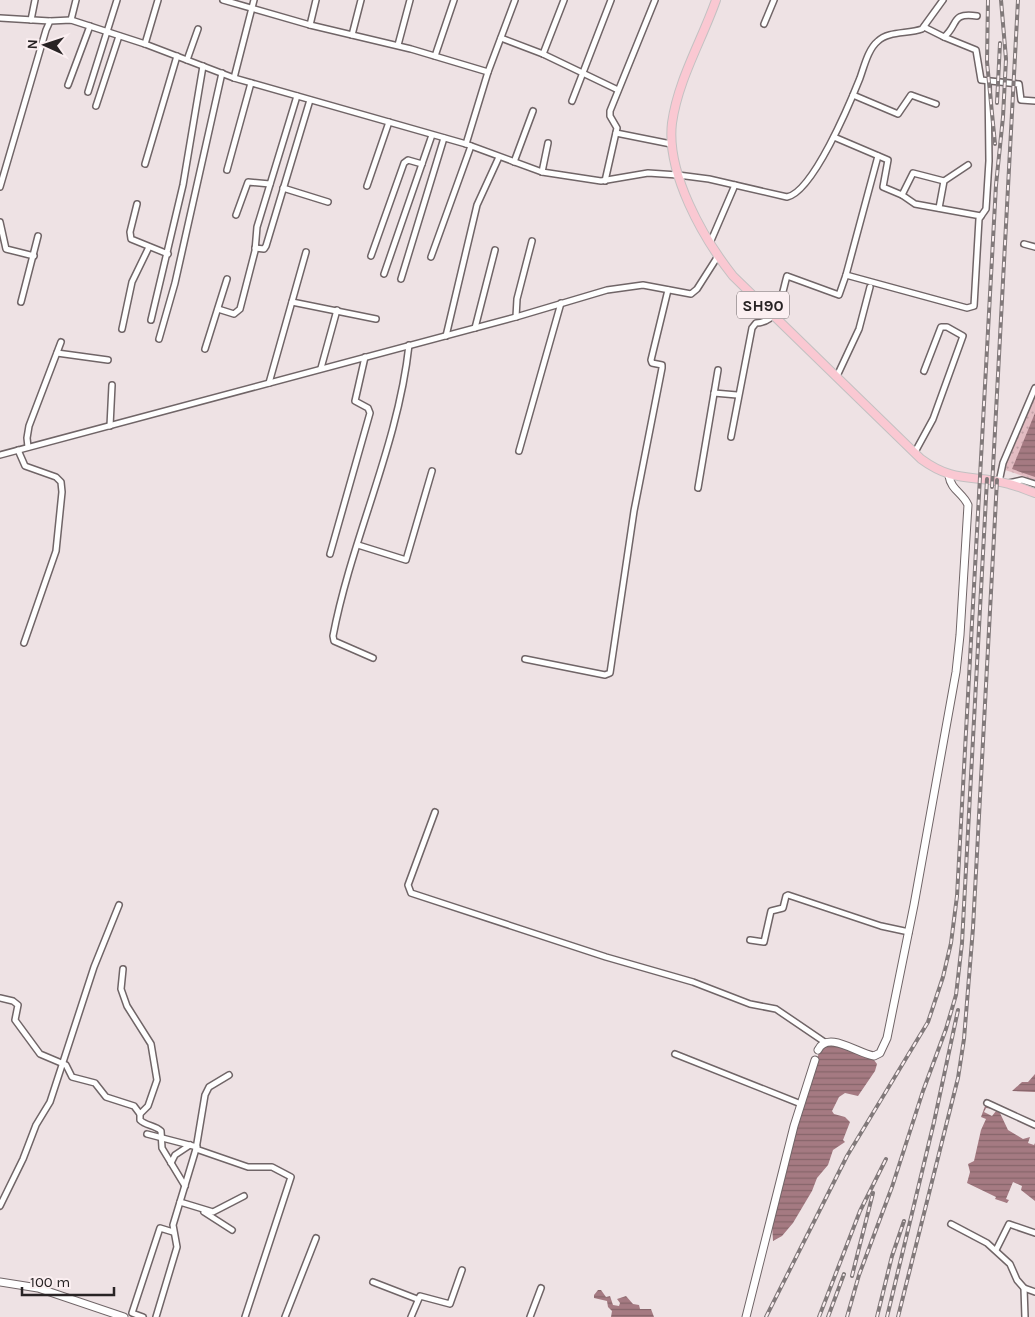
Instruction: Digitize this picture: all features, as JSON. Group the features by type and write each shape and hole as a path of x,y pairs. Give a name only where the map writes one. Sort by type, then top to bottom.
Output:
{"main road":[{"name":"SH90","path":"716,0 678,100 672,122 671,144 678,175 718,256 733,276 915,452 935,469 949,476 999,482 1035,493"}],"street":[{"path":"32,20 35,0"},
{"path":"71,20 76,0"},
{"path":"88,92 118,0"},
{"path":"145,44 158,0"},
{"path":"223,0 310,25 435,56 488,72"},
{"path":"234,78 254,0"},
{"path":"310,25 316,0"},
{"path":"352,35 361,0"},
{"path":"398,46 410,0"},
{"path":"435,56 454,0"},
{"path":"431,257 469,145 488,72 515,0"},
{"path":"542,54 564,0"},
{"path":"572,101 581,73 611,0"},
{"path":"605,181 616,133 616,126 609,114 655,0"},
{"path":"764,24 774,0"},
{"path":"0,18 50,21 71,20 145,44 234,78 469,145 542,172 605,181 648,173 678,175 735,185 773,195 792,196 824,155 834,137 873,46 878,40 890,35 912,32 924,27 943,0"},
{"path":"944,37 957,18 963,15 977,16"},
{"path":"0,187 50,21"},
{"path":"68,84 90,26"},
{"path":"924,27 976,50 979,78 988,81 1019,84 1022,100 1035,101"},
{"path":"187,60 198,29"},
{"path":"96,106 119,36"},
{"path":"501,38 542,54 618,90"},
{"path":"146,164 177,56"},
{"path":"152,320 185,176 203,66"},
{"path":"159,339 175,283 222,73"},
{"path":"846,275 971,308 975,303 981,216 986,209 989,161 988,81"},
{"path":"227,170 251,82"},
{"path":"853,95 898,114 911,95 936,104"},
{"path":"218,309 234,314 238,312 255,248 257,227 297,96"},
{"path":"255,248 265,248 310,100"},
{"path":"514,162 533,111"},
{"path":"367,186 389,122"},
{"path":"616,133 671,144"},
{"path":"384,274 432,134"},
{"path":"834,137 888,161 883,187 902,195 915,204 981,216"},
{"path":"401,279 444,138"},
{"path":"542,172 548,143"},
{"path":"731,437 752,328 756,323 768,322 774,316 787,276 839,295 878,156"},
{"path":"446,336 477,205 499,157"},
{"path":"371,256 404,163 408,160 422,164"},
{"path":"939,208 944,181 968,165"},
{"path":"902,195 913,173 944,181"},
{"path":"236,215 248,182 270,184"},
{"path":"710,243 735,185"},
{"path":"283,188 328,202"},
{"path":"137,204 130,237 168,254"},
{"path":"0,222 6,249 34,256"},
{"path":"21,302 38,236"},
{"path":"516,317 516,304 532,241"},
{"path":"1024,244 1035,247"},
{"path":"122,329 132,282 149,247"},
{"path":"475,328 495,250"},
{"path":"268,383 306,252"},
{"path":"0,455 630,286 642,285 687,294 694,292 718,256"},
{"path":"205,349 228,279"},
{"path":"837,376 859,329 870,287"},
{"path":"525,659 605,675 610,673 634,511 662,368 662,365 652,363 651,360 668,290"},
{"path":"292,302 376,319"},
{"path":"519,450 561,303"},
{"path":"321,368 337,310"},
{"path":"915,452 933,419 963,336 947,327 941,327 924,371"},
{"path":"28,447 27,434 61,342"},
{"path":"374,658 339,645 333,639 358,544 397,414 406,372 409,346"},
{"path":"57,353 108,360"},
{"path":"330,554 370,413 368,408 355,401 364,357"},
{"path":"698,488 718,370"},
{"path":"110,426 112,385"},
{"path":"999,482 1002,463 1035,388"},
{"path":"714,393 738,395"},
{"path":"18,450 25,466 56,477 62,486 61,512 54,559 24,643"},
{"path":"358,544 400,560 406,560 432,471"},
{"path":"746,1317 801,1104 818,1050 826,1043 836,1042 870,1055 880,1053 887,1038 909,932 936,784 960,635 968,505 965,498 953,488 949,476"},
{"path":"1008,484 1022,480 1035,484"},
{"path":"435,812 408,885 411,893 597,954 692,982 750,1004 776,1009 826,1043"},
{"path":"750,940 764,942 772,910 783,908 786,896 788,895 881,926 909,932"},
{"path":"0,1206 23,1159 36,1125 50,1102 94,964 119,905"},
{"path":"123,969 121,989 127,1006 151,1044 157,1080 148,1106 140,1114"},
{"path":"0,998 14,1001 18,1005 15,1020 40,1054 66,1065 72,1077 95,1083 106,1097 134,1106 140,1114 140,1120 161,1131 163,1138 162,1148 185,1186"},
{"path":"675,1054 801,1104"},
{"path":"156,1317 178,1247 173,1232 180,1202 197,1148 205,1095 209,1087 229,1075"},
{"path":"987,1103 1035,1124"},
{"path":"147,1134 190,1145 248,1167 270,1166 289,1174 291,1181 245,1317"},
{"path":"171,1163 175,1155 190,1145"},
{"path":"180,1202 201,1210 213,1212 244,1196"},
{"path":"201,1210 232,1230"},
{"path":"951,1224 996,1250 1010,1264 1017,1280 1024,1288 1035,1292"},
{"path":"996,1250 1009,1224 1035,1233"},
{"path":"143,1317 132,1313 160,1228 173,1232"},
{"path":"285,1317 316,1238"},
{"path":"411,1317 417,1300 422,1296 450,1304 462,1270"},
{"path":"0,1282 38,1288 124,1317"},
{"path":"373,1282 417,1300"},
{"path":"530,1317 541,1288"},
{"path":"1024,1288 1025,1317"}],"shaded area":[{"path":"1035,388 1035,480 1002,469"},
{"path":"1035,413 1035,477 1012,469"},
{"path":"825,1045 835,1045 874,1060 877,1064 875,1071 858,1096 845,1093 839,1097 832,1111 834,1114 845,1117 850,1122 843,1140 845,1142 833,1150 828,1165 817,1178 812,1191 793,1223 782,1236 773,1241 772,1225 784,1181 785,1170 820,1049"},
{"path":"1035,1074 1035,1092 1012,1091 1022,1082 1028,1082"},
{"path":"985,1106 994,1109 986,1108 984,1112 992,1116 996,1111 999,1111 1008,1130 1023,1139 1030,1137 1028,1143 1034,1145 1035,1143 1035,1201 1021,1190 1022,1186 1013,1182 1006,1199 1009,1200 1007,1203 995,1199 996,1197 967,1183 970,1172 968,1164 974,1161 981,1130 986,1119 981,1117"},
{"path":"598,1290 601,1290 606,1297 610,1296 613,1305 619,1306 620,1303 617,1299 626,1296 633,1304 639,1305 640,1309 651,1309 654,1317 611,1317 612,1311 608,1307 607,1301 594,1298"}],"railway":[{"path":"988,0 987,62 995,144"},
{"path":"766,1317 847,1156 928,1022 943,977 951,943 957,896 996,185 1003,117 1006,59 1001,0"},
{"path":"992,487 1018,0"},
{"path":"997,103 1000,43"},
{"path":"847,1317 859,1275 892,1187 956,995 962,943 987,479"},
{"path":"898,1317 958,1078 964,1039 973,928 997,480"},
{"path":"887,1317 934,1122 958,1010"},
{"path":"819,1317 860,1211 886,1159"},
{"path":"852,1276 873,1193"},
{"path":"877,1317 892,1256 904,1221"},
{"path":"828,1317 844,1274"}]}
